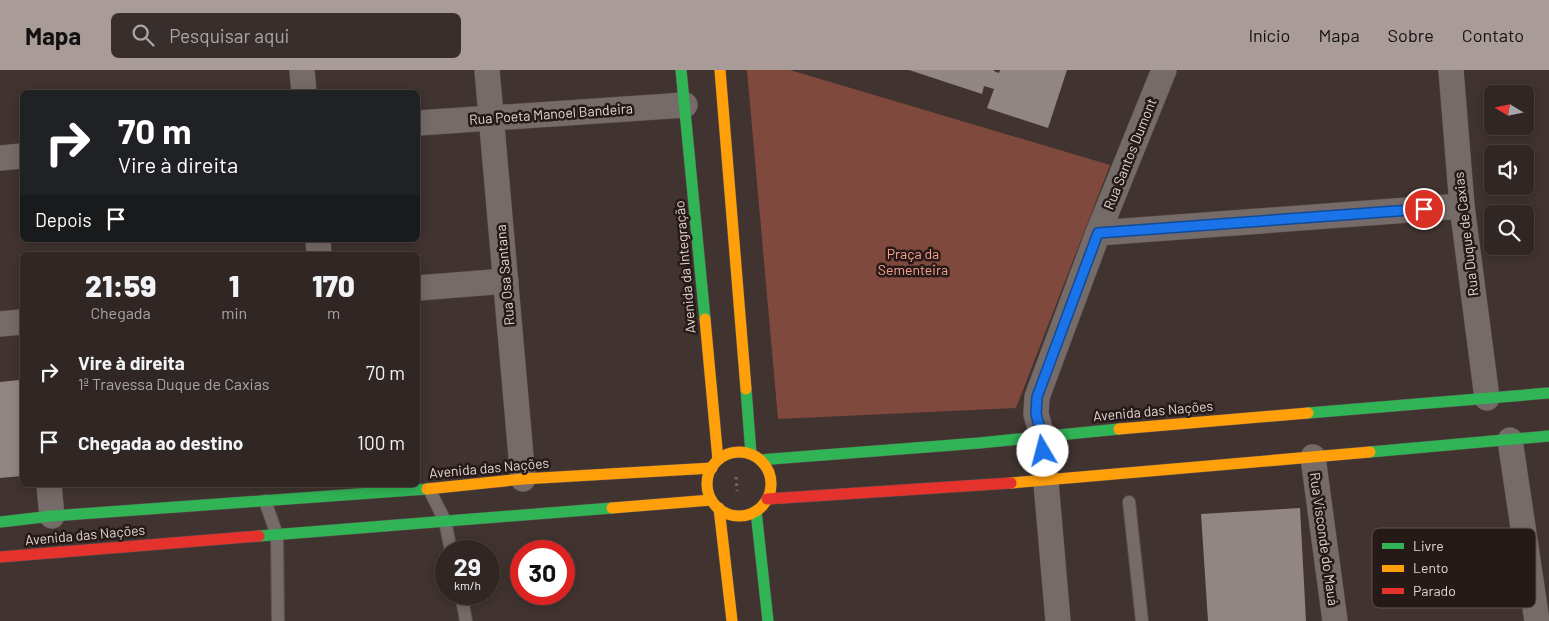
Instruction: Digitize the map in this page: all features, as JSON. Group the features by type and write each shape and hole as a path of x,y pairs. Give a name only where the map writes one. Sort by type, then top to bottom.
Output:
{"main road":[{"name":"Avenida da Integração","path":"682,70 715,464"},
{"path":"720,70 756,457"},
{"name":"Avenida das Nações","path":"756,457 980,443 1042,436 1549,393"},
{"path":"767,498 1045,481 1549,436"},
{"path":"715,504 728,514 738,516 756,511 767,498 770,488 767,468 756,457 743,452 734,452 726,455 715,464 709,476 708,484 715,504 732,621"},
{"name":"Avenida das Nações","path":"0,522 52,516 429,489 523,479 715,464"},
{"name":"Avenida das Nações","path":"0,557 445,521 715,504"},
{"path":"756,511 768,621"}],"street":[{"path":"302,70 304,90"},
{"name":"Rua Osa Santana","path":"488,70 523,479"},
{"name":"Rua Santos Dumont","path":"1058,621 1042,436 1036,414 1037,397 1098,233 1164,70"},
{"name":"Rua Duque de Caxias","path":"1451,70 1462,206 1487,398"},
{"name":"Rua Poeta Manoel Bandeira","path":"420,123 685,105"},
{"path":"0,158 20,156"},
{"path":"1098,233 1462,206"},
{"path":"420,288 506,281"},
{"path":"0,324 20,322"},
{"path":"1510,440 1523,528"},
{"name":"Rua Visconde do Mauá","path":"1313,457 1335,621"},
{"path":"49,487 52,516"},
{"path":"1534,608 1536,621"}],"lane":[{"path":"429,489 445,521 449,540"},
{"path":"265,501 277,535 278,621"},
{"path":"1129,502 1142,621"},
{"path":"462,605 466,621"}],"green space":[{"name":"Praça da Sementeira","path":"747,70 790,70 1110,165 1016,408 778,419"}],"building":[{"path":"909,70 994,70 999,73 1000,70 1067,70 1048,128 987,108 994,89 984,86 982,94"},
{"path":"20,380 20,476 0,478 0,382"},
{"path":"1300,508 1306,621 1208,621 1201,514"}],"traffic: fast":[{"path":"681,70 705,319"},
{"path":"746,389 751,454"},
{"path":"1308,413 1549,393"},
{"path":"760,460 979,443 1119,429"},
{"path":"1370,452 1549,436"},
{"path":"0,522 52,516 427,489"},
{"path":"259,536 612,508"},
{"path":"756,511 768,621"}],"traffic: slow":[{"path":"720,70 746,389"},
{"path":"705,319 718,460"},
{"path":"1119,429 1308,413"},
{"path":"739,452 757,458 765,466 771,484 765,502 757,510 739,516 721,510 713,502 707,484 713,466 721,458 739,452"},
{"path":"1011,483 1370,452"},
{"path":"427,489 523,479 712,468"},
{"path":"612,508 711,500"},
{"path":"719,508 732,621"}],"traffic: jam":[{"path":"767,499 1011,483"},
{"path":"0,557 259,536"}],"route":[{"path":"1043,451 1042,436 1036,414 1037,397 1098,233 1424,209"}]}
